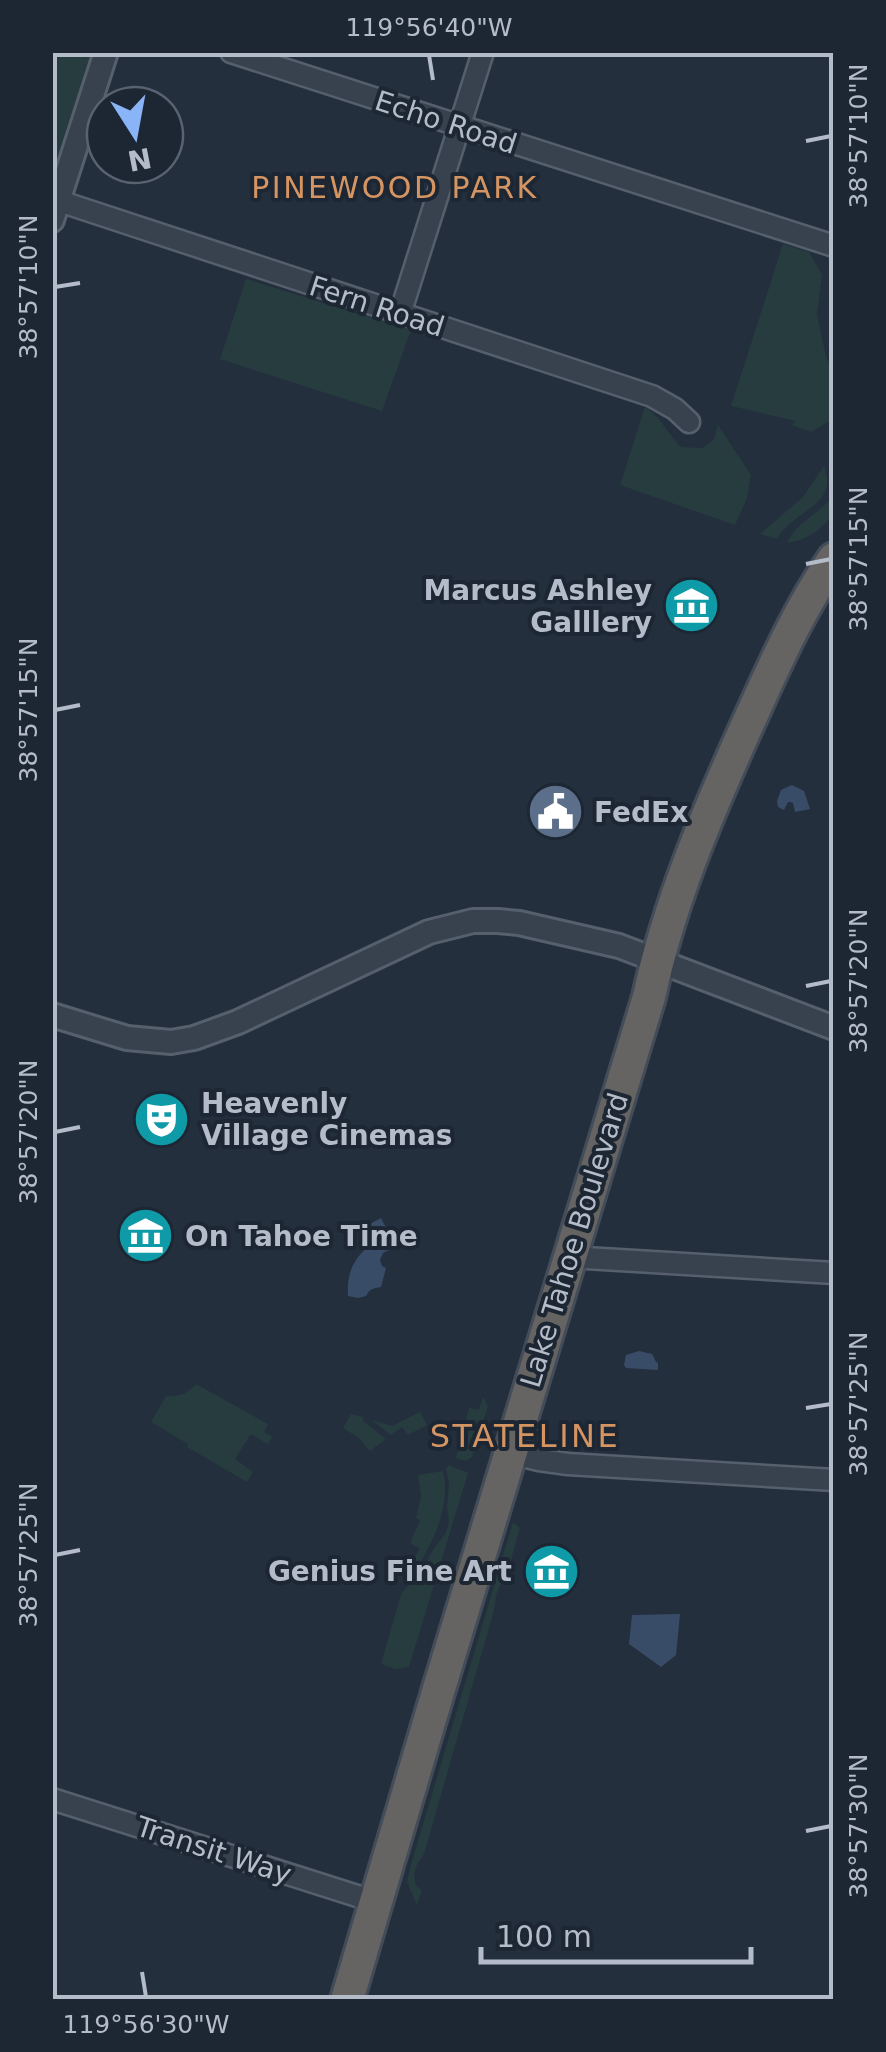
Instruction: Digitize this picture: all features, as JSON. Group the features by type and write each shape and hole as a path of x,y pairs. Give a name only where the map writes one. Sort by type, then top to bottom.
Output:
{"highway":[{"name":"Lake Tahoe Boulevard","path":"347,2000 690,856 797,618 834,559"}],"street":[{"path":"56,210 106,52"},
{"name":"Echo Road","path":"231,52 834,246"},
{"path":"400,314 483,52"},
{"name":"Fern Road","path":"56,210 400,314 652,396 676,409 688,422"},
{"path":"52,1016 127,1038 170,1042 194,1038 238,1022 429,932 473,921 519,923 619,946 834,1028"},
{"path":"569,1258 834,1273"},
{"path":"510,1453 568,1464 834,1480"},
{"name":"Transit Way","path":"52,1799 376,1902"}],"green space":[{"path":"52,53 91,53 53,170"},
{"path":"783,244 809,252 822,275 817,314 833,373 833,419 811,432 792,425 796,421 731,406"},
{"path":"246,279 411,330 382,411 220,359"},
{"path":"645,407 681,447 703,448 714,439 718,425 751,475 747,498 735,525 620,485"},
{"path":"824,466 826,490 820,499 777,539 760,534 803,497"},
{"path":"833,496 833,512 824,525 787,543 796,529"},
{"path":"196,1384 268,1424 264,1432 272,1437 268,1444 251,1434 235,1459 253,1472 247,1482 151,1422 166,1396 182,1394"},
{"path":"483,1397 488,1406 472,1457 466,1461 456,1458 469,1408 479,1410"},
{"path":"420,1412 427,1425 408,1435 402,1427 391,1435 372,1420 392,1426"},
{"path":"351,1414 363,1417 386,1439 370,1451 343,1428"},
{"path":"448,1465 468,1473 409,1667 395,1669 381,1664 401,1594 446,1533"},
{"path":"443,1471 442,1512 426,1553 411,1577 405,1571 420,1549 410,1543 420,1520 416,1518 421,1496 418,1475"},
{"path":"513,1522 520,1528 497,1592 424,1854 416,1869 416,1886 422,1890 417,1905 407,1882 410,1868"}],"water":[{"path":"792,785 804,791 810,809 795,812 790,802 784,810 778,807 781,790"},
{"path":"381,1218 392,1240 380,1260 386,1268 381,1287 366,1296 348,1296 354,1264 376,1241 368,1225"},
{"path":"639,1351 652,1354 658,1370 626,1368 626,1355"},
{"path":"680,1614 676,1655 661,1667 629,1644 632,1615"}],"place":[{"name":"Marcus Ashley Galllery","path":"691,606"},
{"name":"FedEx","path":"555,812"},
{"name":"Heavenly Village Cinemas","path":"162,1119"},
{"name":"On Tahoe Time","path":"146,1236"},
{"name":"Genius Fine Art","path":"551,1571"}],"district":[{"name":"PINEWOOD PARK","path":"395,188"},
{"name":"STATELINE","path":"525,1436"}]}
